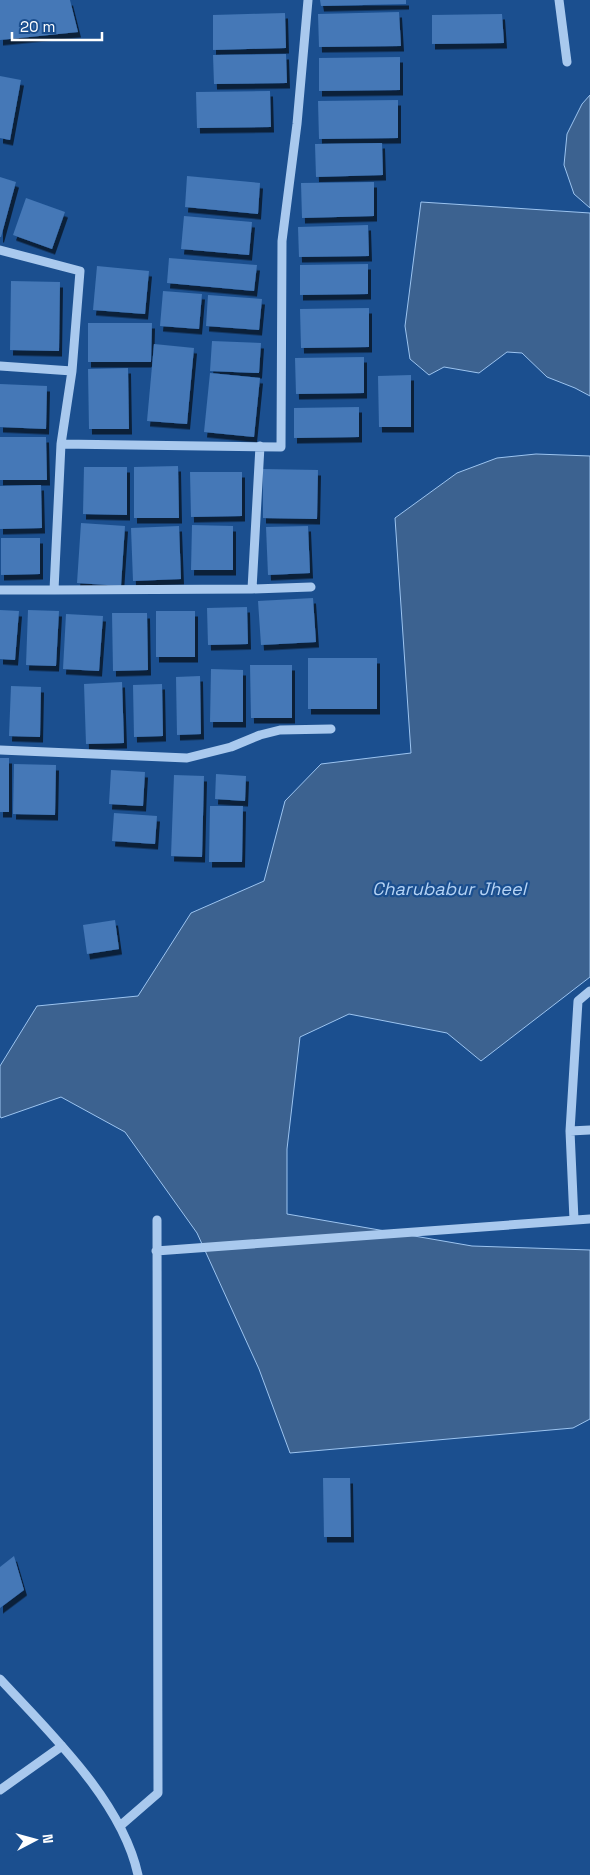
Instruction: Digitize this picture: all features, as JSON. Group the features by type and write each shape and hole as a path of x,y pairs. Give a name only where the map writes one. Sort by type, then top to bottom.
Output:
{"street":[{"path":"61,444 281,446 282,241 297,124 308,0"},
{"path":"559,0 567,62"},
{"path":"0,250 80,271 72,371 61,444 54,590"},
{"path":"0,366 72,371"},
{"path":"252,589 260,446"},
{"path":"0,590 311,587"},
{"path":"0,750 187,758 231,747 260,735 280,730 331,729"},
{"path":"574,1220 570,1131 578,1001 590,991"},
{"path":"570,1131 590,1130"},
{"path":"156,1251 590,1219"},
{"path":"120,1826 158,1793 157,1220"},
{"path":"0,1679 62,1746 95,1787 120,1826 138,1875"},
{"path":"0,1790 62,1746"}],"water":[{"path":"590,95 590,208 574,194 564,165 567,134 582,104"},
{"path":"421,202 590,213 590,396 547,377 522,353 507,352 479,373 444,367 429,375 410,359 405,326"},
{"name":"Charubabur Jheel","path":"536,454 590,456 590,977 481,1061 447,1033 349,1014 300,1037 287,1149 287,1214 472,1246 590,1250 590,1419 573,1428 290,1453 259,1369 197,1233 125,1132 61,1097 1,1118 0,1066 37,1006 138,996 191,913 264,881 285,801 321,764 411,753 395,518 457,473 497,458"}],"building":[{"path":"0,0 70,0 78,32 0,40"},
{"path":"320,0 406,0 406,4 321,6"},
{"path":"399,12 401,46 319,47 318,14"},
{"path":"285,13 286,48 213,50 213,15"},
{"path":"502,14 504,43 432,44 432,15"},
{"path":"286,54 287,83 214,84 213,55"},
{"path":"400,57 400,90 319,91 319,58"},
{"path":"0,76 21,80 10,140 0,138"},
{"path":"270,91 271,127 197,128 196,92"},
{"path":"398,100 398,138 319,139 318,101"},
{"path":"382,143 383,175 316,177 315,144"},
{"path":"187,176 260,183 258,214 185,207"},
{"path":"0,177 16,182 1,237 0,237"},
{"path":"374,182 374,216 302,218 301,183"},
{"path":"26,198 65,212 52,249 13,235"},
{"path":"184,216 252,222 249,255 181,249"},
{"path":"368,225 369,256 299,257 298,227"},
{"path":"169,258 257,265 254,291 167,283"},
{"path":"368,264 368,294 300,295 300,265"},
{"path":"97,266 149,271 145,314 93,310"},
{"path":"11,281 60,282 59,351 10,350"},
{"path":"163,291 202,294 199,329 160,326"},
{"path":"208,295 262,299 259,330 206,326"},
{"path":"369,308 369,347 301,348 300,309"},
{"path":"88,323 152,323 151,362 88,362"},
{"path":"212,341 261,343 259,373 210,371"},
{"path":"154,344 194,348 187,424 147,421"},
{"path":"364,357 364,393 296,394 295,358"},
{"path":"128,368 129,429 89,429 88,369"},
{"path":"210,373 260,378 254,437 204,432"},
{"path":"411,375 411,427 379,427 378,376"},
{"path":"0,384 47,386 46,429 0,427"},
{"path":"359,407 359,437 294,438 294,408"},
{"path":"0,437 46,437 47,480 0,480"},
{"path":"178,466 179,518 134,518 134,467"},
{"path":"84,467 127,467 127,515 83,514"},
{"path":"263,469 318,470 317,519 263,518"},
{"path":"190,472 242,472 242,516 191,517"},
{"path":"41,485 42,528 0,529 0,486"},
{"path":"81,523 125,526 121,586 77,583"},
{"path":"192,525 233,526 233,570 191,570"},
{"path":"179,526 181,579 133,581 131,528"},
{"path":"308,526 310,573 268,575 266,527"},
{"path":"1,538 40,538 40,574 1,575"},
{"path":"313,598 316,642 261,645 258,601"},
{"path":"247,607 248,644 208,645 207,608"},
{"path":"0,610 19,611 15,660 0,659"},
{"path":"28,610 59,611 56,666 26,665"},
{"path":"156,611 195,611 195,657 156,657"},
{"path":"112,613 147,613 148,670 113,671"},
{"path":"66,614 103,616 99,671 63,669"},
{"path":"308,658 377,658 377,709 308,709"},
{"path":"250,665 292,665 292,718 251,718"},
{"path":"211,669 243,670 243,722 210,722"},
{"path":"200,676 201,734 177,735 176,677"},
{"path":"122,682 124,743 86,744 84,684"},
{"path":"162,684 163,736 134,737 133,685"},
{"path":"11,686 41,687 40,737 9,736"},
{"path":"0,758 9,758 9,812 0,812"},
{"path":"14,764 56,765 55,815 13,814"},
{"path":"111,770 145,772 143,806 109,804"},
{"path":"216,774 246,776 245,801 215,799"},
{"path":"174,775 204,776 202,857 171,856"},
{"path":"210,806 243,806 242,862 209,862"},
{"path":"114,813 157,816 155,844 112,841"},
{"path":"115,920 119,949 87,954 83,925"},
{"path":"323,1478 350,1478 351,1537 324,1537"},
{"path":"14,1556 24,1590 0,1608 0,1567"}]}
